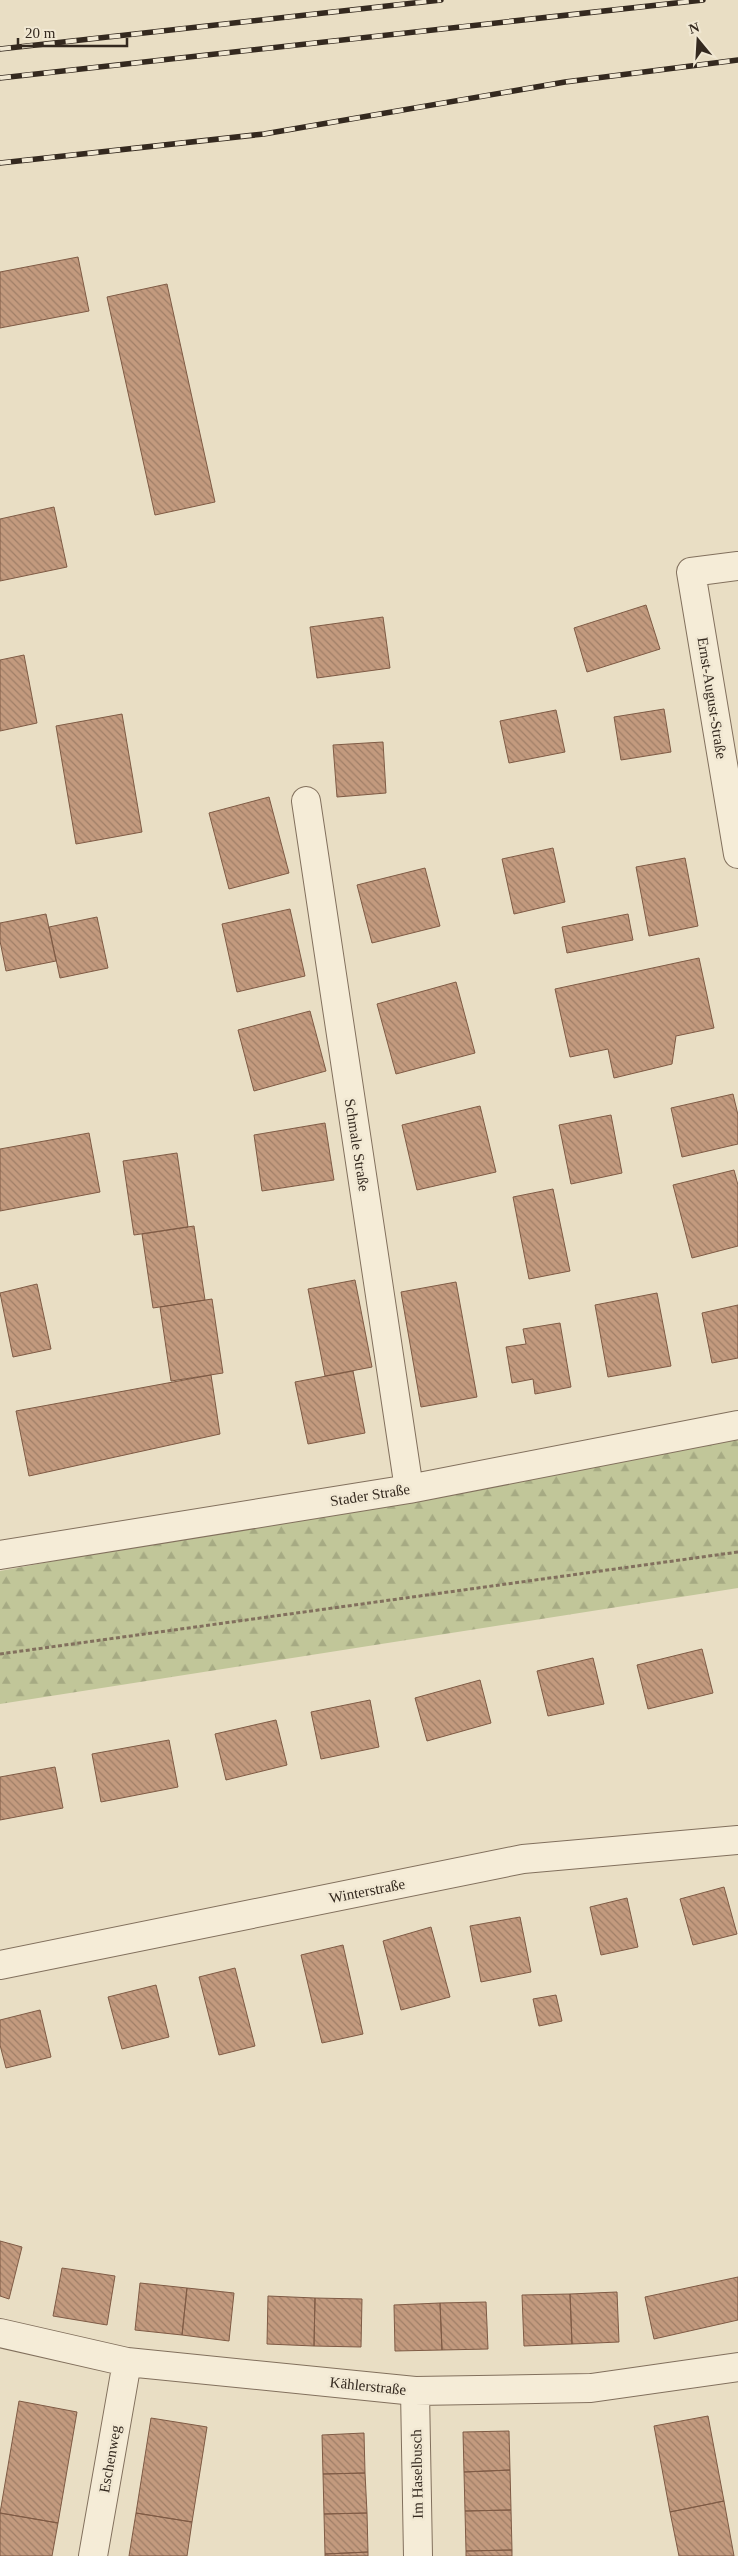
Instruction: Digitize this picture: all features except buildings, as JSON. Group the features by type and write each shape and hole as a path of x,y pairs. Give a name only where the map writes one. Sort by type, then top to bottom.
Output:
{"street":[{"name":"Ernst-August-Straße","path":"738,566 691,572 738,854"},
{"name":"Schmale Straße","path":"306,801 409,1489"},
{"name":"Stader Straße","path":"0,1555 409,1489 738,1425"},
{"name":"Winterstraße","path":"0,1965 523,1860 738,1840"},
{"name":"Kählerstraße","path":"0,2333 127,2362 415,2391 591,2388 738,2367"},
{"name":"Eschenweg","path":"93,2556 127,2362"},
{"name":"Im Haselbusch","path":"415,2391 418,2556"}],"path":[{"path":"0,1654 738,1552"}],"green space":[{"path":"738,1435 738,1588 0,1704 0,1571"}],"railway":[{"path":"0,49 441,0"},
{"path":"0,78 703,0"},
{"path":"0,163 264,134 565,82 738,60"}]}
